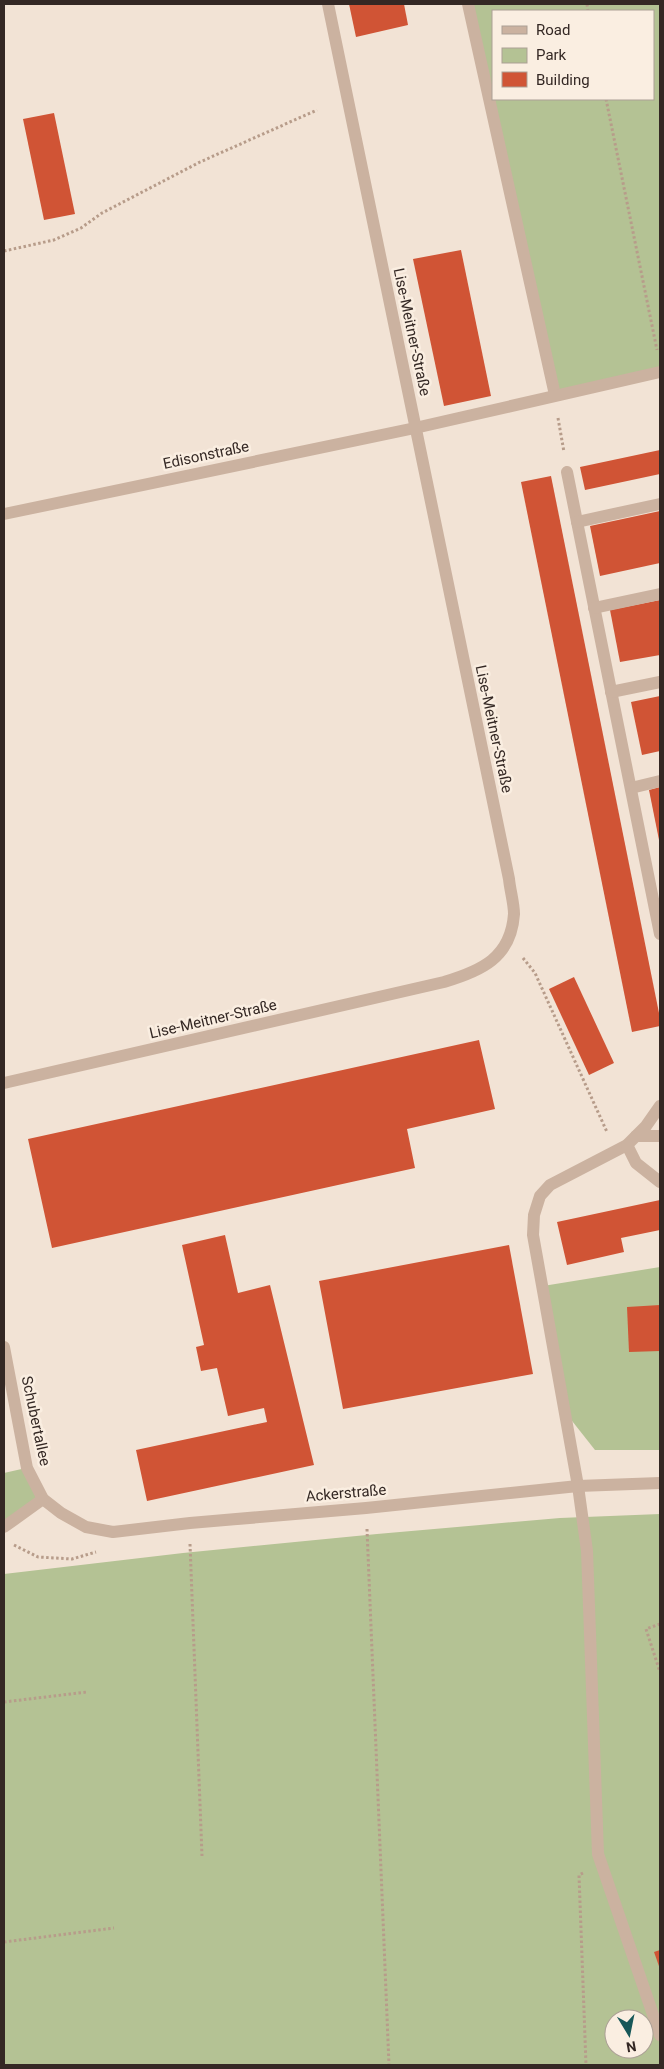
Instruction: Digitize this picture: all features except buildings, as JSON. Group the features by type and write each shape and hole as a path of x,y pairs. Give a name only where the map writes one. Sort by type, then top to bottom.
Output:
{"street":[{"name":"Lise-Meitner-Straße","path":"4,1083 444,982 480,969 497,957 508,939 514,914 509,879 328,4"},
{"path":"468,4 554,395"},
{"name":"Edisonstraße","path":"4,514 415,428 660,372"},
{"path":"567,472 631,788 655,881 660,934"},
{"path":"577,522 660,504"},
{"path":"594,608 660,594"},
{"path":"612,692 660,682"},
{"path":"631,788 660,781"},
{"path":"660,1106 646,1126 632,1141 550,1185 540,1196 534,1215 533,1235 578,1486 587,1551 598,1854 660,2035"},
{"path":"632,1141 660,1136"},
{"path":"632,1141 636,1163 660,1182"},
{"name":"Schubertallee","path":"4,1347 26,1468 43,1499"},
{"name":"Ackerstraße","path":"43,1499 61,1513 86,1527 113,1532 578,1486 660,1483"},
{"path":"4,1527 43,1499"}],"path":[{"path":"606,100 658,358"},
{"path":"4,252 54,240 81,228 102,214 200,162 317,110"},
{"path":"554,395 567,472"},
{"path":"508,939 536,973 615,1151"},
{"path":"366,1508 370,1558 389,2065"},
{"path":"190,1523 202,1856"},
{"path":"9,1543 38,1556 72,1559 94,1554 113,1532"},
{"path":"660,1624 646,1629 660,1672"},
{"path":"4,1702 87,1692"},
{"path":"586,2065 579,1875 602,1867"},
{"path":"4,1942 114,1928"}],"green space":[{"path":"468,4 660,4 660,371 555,394"},
{"path":"660,1267 660,1450 595,1450 565,1412 543,1286"},
{"path":"26,1468 42,1498 4,1526 4,1473"},
{"path":"660,1514 660,2065 4,2065 4,1574 183,1553 560,1518"}]}
